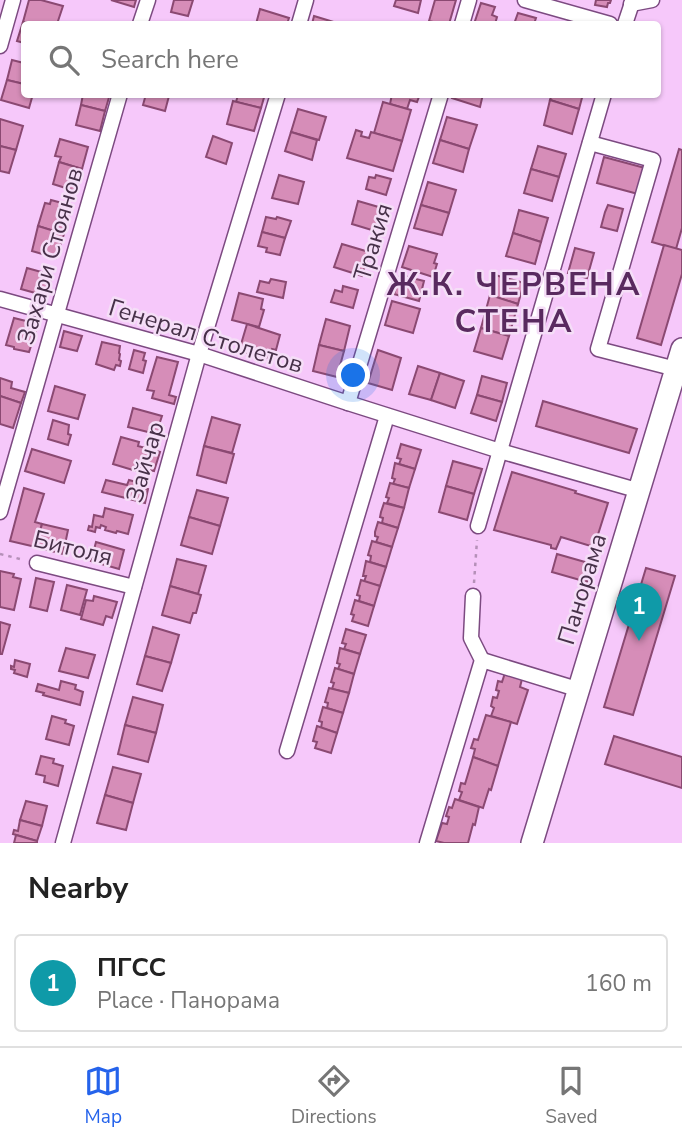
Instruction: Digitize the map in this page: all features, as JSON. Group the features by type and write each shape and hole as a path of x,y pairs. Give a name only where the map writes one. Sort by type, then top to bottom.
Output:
{"street":[{"path":"0,46 13,0"},
{"path":"142,21 148,0"},
{"path":"300,21 306,0"},
{"path":"463,21 469,0"},
{"path":"526,0 600,21"},
{"path":"626,21 632,2 652,0"},
{"name":"Захари Стоянов","path":"0,512 119,98"},
{"name":"Зайчар","path":"63,843 199,354 277,98"},
{"name":"Тракия","path":"348,403 440,98"},
{"path":"478,526 603,98"},
{"path":"590,143 653,160 598,349 679,359"},
{"name":"Генерал Столетов","path":"0,299 199,354 387,416 640,491"},
{"name":"Панорама","path":"531,843 580,690 679,359"},
{"path":"288,751 387,416"},
{"name":"Битоля","path":"37,563 134,587"},
{"path":"426,843 482,660 471,638 473,596"},
{"path":"482,660 580,690"}],"path":[{"path":"473,596 478,526"},
{"name":"Битоля","path":"0,554 37,563"}],"building":[{"path":"29,0 63,6 58,21 23,21"},
{"path":"111,0 136,0 134,7"},
{"path":"174,0 193,0 188,16 171,12"},
{"path":"396,0 421,0 418,13 394,6"},
{"path":"435,0 456,0 450,21 429,21"},
{"path":"596,0 611,0 607,7 595,5"},
{"path":"481,3 495,7 492,15 497,17 496,21 475,21"},
{"path":"260,9 289,18 288,21 257,21"},
{"path":"518,13 536,18 535,21 515,21"},
{"path":"314,16 330,21 313,21"},
{"path":"12,60 21,62 21,83 7,80"},
{"path":"7,80 21,83 21,98 32,98 29,108 1,100"},
{"path":"82,98 109,98 105,111 81,105"},
{"path":"145,98 168,98 165,111 143,105"},
{"path":"237,98 264,98 261,108 236,102"},
{"path":"391,98 418,98 417,102 410,100 407,109 390,104"},
{"path":"452,98 482,98 480,107"},
{"path":"551,98 582,98 579,109 550,100"},
{"path":"550,100 579,109 572,134 544,125"},
{"path":"233,101 261,108 254,131 227,124"},
{"path":"383,102 411,110 402,141 374,133"},
{"path":"81,105 105,111 100,131 76,125"},
{"path":"298,109 326,117 319,140 291,132"},
{"path":"447,117 477,125 469,149 440,140"},
{"path":"0,119 23,126 16,150 0,146"},
{"path":"356,130 362,132 361,136 369,138 371,132 402,141 393,171 347,158"},
{"path":"291,132 317,140 312,160 285,151"},
{"path":"213,136 232,143 226,164 206,157"},
{"path":"60,139 88,147 82,169 59,162 61,157 55,156"},
{"path":"440,140 469,149 463,172 433,163"},
{"path":"0,146 16,150 9,173 0,171"},
{"path":"538,146 566,154 559,177 531,169"},
{"path":"679,149 682,150 682,228 676,249 652,242"},
{"path":"604,157 645,168 638,194 597,183"},
{"path":"59,162 82,169 75,191 53,184"},
{"path":"531,169 559,177 552,201 524,193"},
{"path":"279,175 304,182 298,204 272,198"},
{"path":"376,175 391,179 386,195 366,189 369,177 375,178"},
{"path":"428,182 456,190 449,213 421,205"},
{"path":"51,200 62,203 60,207 70,210 63,234 38,226 45,203 50,204"},
{"path":"358,201 382,208 375,231 352,224"},
{"path":"421,205 449,213 442,235 414,228"},
{"path":"608,205 623,209 617,231 601,227"},
{"path":"519,210 548,218 541,242 513,233"},
{"path":"266,217 291,221 285,238 262,232"},
{"path":"38,226 64,234 56,258 32,251"},
{"path":"262,232 285,238 280,255 266,252 267,248 258,246"},
{"path":"513,233 541,242 535,264 506,256"},
{"path":"342,244 369,252 362,276 334,267"},
{"path":"664,245 682,250 682,274 661,345 637,338"},
{"path":"409,246 437,254 433,277 402,267"},
{"path":"575,248 594,253 587,278 568,273"},
{"path":"27,268 52,275 46,296 21,289"},
{"path":"400,275 424,281 419,301 394,294"},
{"path":"495,275 524,283 518,304 490,295"},
{"path":"271,279 286,282 283,298 257,292 260,281 269,283"},
{"path":"343,286 358,290 353,308 331,302 335,290 342,292"},
{"path":"239,293 263,299 261,309 264,310 259,327 232,320"},
{"path":"490,295 518,304 509,336 481,328"},
{"path":"392,301 420,309 413,333 385,325"},
{"path":"14,318 38,324 29,352 6,345"},
{"path":"326,319 350,326 344,351 319,345"},
{"path":"247,324 280,335 276,350 272,349 269,358 239,351"},
{"path":"481,328 509,336 502,359 474,351"},
{"path":"64,331 82,336 77,351 60,347"},
{"path":"102,342 120,346 120,366 116,365 114,370 96,364"},
{"path":"319,345 344,351 337,377 313,371"},
{"path":"134,350 145,353 143,373 129,369"},
{"path":"378,350 401,358 392,390 368,383"},
{"path":"157,357 178,362 169,395 176,397 174,404 152,398 154,391 147,390"},
{"path":"418,366 440,373 431,400 409,394"},
{"path":"440,373 464,381 455,408 431,400"},
{"path":"482,376 507,383 502,402 477,395"},
{"path":"0,378 12,382 11,388 25,392 21,403 0,396"},
{"path":"55,386 85,395 78,419 48,411"},
{"path":"477,395 502,402 496,421 471,413"},
{"path":"0,396 21,403 13,428 0,424"},
{"path":"543,401 637,429 629,453 536,426"},
{"path":"133,408 162,416 160,435 128,427"},
{"path":"212,417 240,425 232,453 204,446"},
{"path":"53,420 69,425 68,434 71,435 68,445 48,439"},
{"path":"121,437 139,442 138,446 160,452 154,471 137,467 136,471 113,464"},
{"path":"401,444 421,450 415,469 399,464 401,459 397,458"},
{"path":"204,446 234,454 226,483 197,475"},
{"path":"32,449 71,461 64,483 25,471"},
{"path":"453,461 482,469 474,494 446,486"},
{"path":"395,463 415,469 409,488 393,484"},
{"path":"512,472 608,503 594,547 561,537 556,549 551,548 551,545 494,530"},
{"path":"106,480 127,485 129,480 143,484 142,488 148,489 145,503 102,492"},
{"path":"390,483 409,488 404,508 387,503"},
{"path":"446,486 474,494 467,520 439,512"},
{"path":"24,488 44,494 35,522 42,524 36,547 10,541"},
{"path":"197,490 228,498 220,526 189,517"},
{"path":"384,503 404,508 398,528 382,523 383,518 380,517"},
{"path":"105,508 133,515 128,534 105,530 106,527 101,525 100,528 96,527 95,532 88,530 89,526 92,527 94,515 103,517"},
{"path":"189,517 220,526 212,554 181,545"},
{"path":"378,522 398,528 392,547 376,542"},
{"path":"42,524 68,530 63,554 36,547"},
{"path":"372,541 392,547 386,567 370,562 371,556 368,555"},
{"path":"96,542 124,550 119,569 91,561"},
{"path":"557,554 592,564 587,582 552,572"},
{"path":"177,559 206,566 198,594 170,586"},
{"path":"366,561 386,567 380,586 364,582"},
{"path":"646,568 675,576 633,715 604,707"},
{"path":"0,571 14,574 13,577 21,579 14,610 0,607"},
{"path":"36,578 54,582 47,611 30,607"},
{"path":"361,580 380,586 374,606 359,601 360,596 357,595"},
{"path":"67,585 87,590 80,615 61,610"},
{"path":"170,586 201,595 190,623 162,615"},
{"path":"94,596 117,602 112,618 106,616 103,625 81,619 86,600 93,601"},
{"path":"355,600 374,606 368,626 352,621"},
{"path":"0,622 10,625 2,654 0,654"},
{"path":"153,627 179,635 171,663 145,656"},
{"path":"346,629 366,635 360,654 344,649 346,644 342,643"},
{"path":"66,648 95,655 88,678 59,671"},
{"path":"340,648 360,654 354,674 338,669"},
{"path":"145,656 171,663 162,691 137,684"},
{"path":"15,660 30,664 27,677 14,673 15,670 11,669"},
{"path":"335,668 354,674 349,693 332,689"},
{"path":"506,670 523,675 520,687 528,690 517,724 491,716 494,708 491,706 493,697 497,698 499,691 496,690 498,681 502,682"},
{"path":"61,681 76,685 75,689 83,692 80,705 36,691 38,684 59,690"},
{"path":"329,688 349,693 343,713 327,708 328,703 325,702"},
{"path":"133,697 163,705 156,733 125,725"},
{"path":"323,707 343,713 337,733 321,728 322,722 319,721"},
{"path":"486,715 511,722 498,766 473,757 475,749 471,748 474,739 478,740"},
{"path":"52,716 66,720 65,723 74,726 69,745 46,739"},
{"path":"125,725 156,733 148,762 118,754"},
{"path":"317,726 337,733 331,753 315,748 317,742 313,741"},
{"path":"614,736 682,757 682,788 605,764"},
{"path":"41,756 54,759 53,763 63,766 58,786 44,782 45,776 36,774"},
{"path":"473,757 498,766 483,808 459,800 461,783 465,784"},
{"path":"113,767 141,774 133,803 105,795"},
{"path":"105,795 133,803 126,830 97,823"},
{"path":"455,799 479,807 468,843 436,841 442,823 447,824 449,817 446,816"},
{"path":"26,801 47,806 42,826 20,820"},
{"path":"20,820 42,826 37,841 13,834 14,830 18,831"},
{"path":"16,835 37,841 37,843 14,843"}],"place":[{"name":"ПГСС","path":"639,641"}],"district":[{"name":"Ж.К. ЧЕРВЕНА СТЕНА","path":"514,302"}]}
